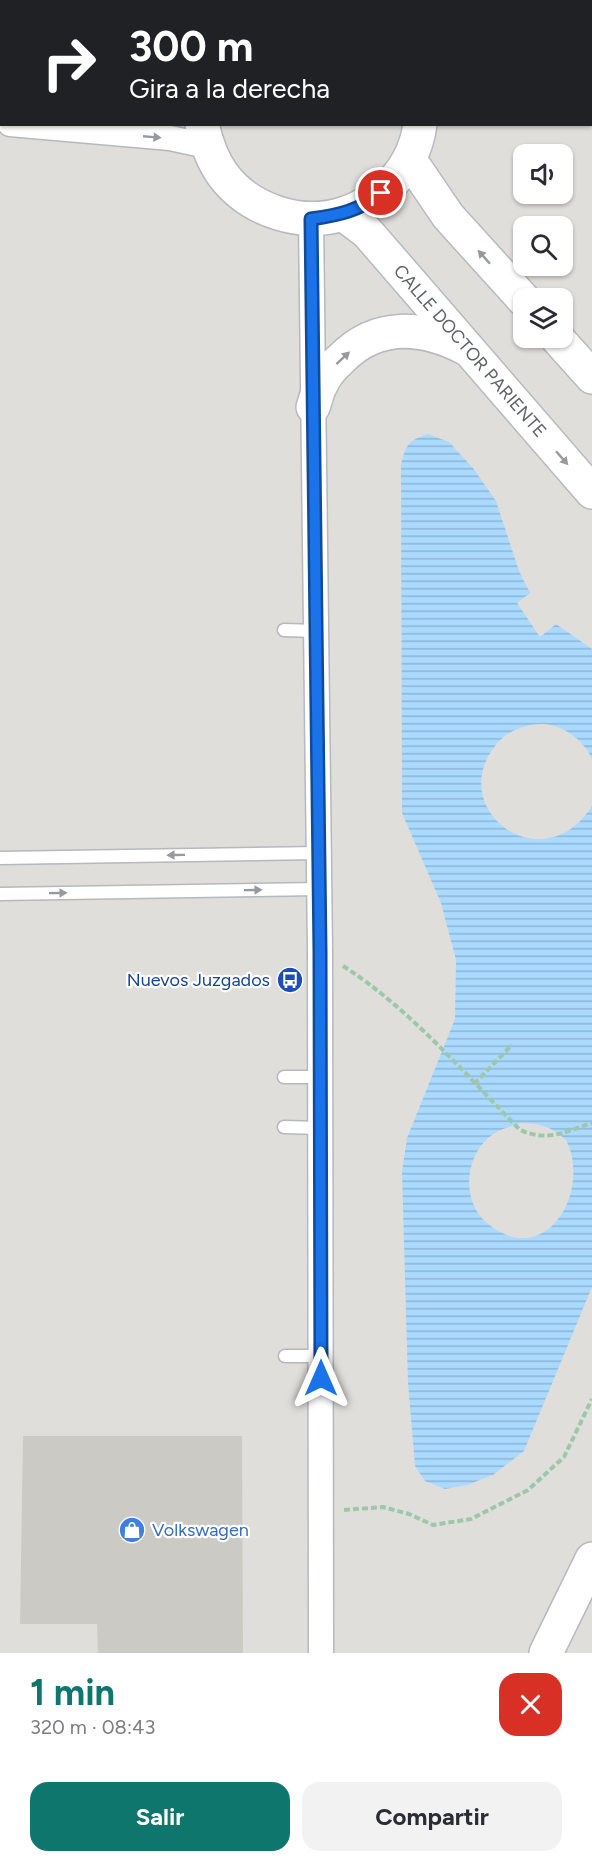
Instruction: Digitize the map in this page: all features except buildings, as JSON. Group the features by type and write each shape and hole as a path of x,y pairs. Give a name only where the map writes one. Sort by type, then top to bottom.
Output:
{"street":[{"path":"33,126 170,138 205,135 223,176 248,199 278,214 311,219 343,214 370,202 393,183 410,160 420,126"},
{"path":"410,160 448,216 513,288"},
{"name":"CALLE DOCTOR PARIENTE","path":"343,214 367,232 592,492"},
{"path":"311,219 320,951 321,1653"},
{"path":"313,407 321,385 333,367 365,340 405,330 430,333 469,350"},
{"path":"566,348 592,377"},
{"path":"546,1653 592,1559"}],"lane":[{"path":"284,630 316,631"},
{"path":"0,858 318,853"},
{"path":"0,894 319,889"},
{"path":"284,1077 320,1077"},
{"path":"284,1127 320,1128"},
{"path":"285,1356 320,1356"}],"path":[{"path":"320,951 369,982 428,1037 520,1130 534,1136 552,1137 592,1123"},
{"path":"474,1084 512,1045"},
{"path":"321,1511 383,1507 409,1514 433,1525 471,1519 528,1490 564,1457 592,1399"}],"shaded area":[{"path":"0,126 592,126 592,1653 0,1653"}],"water":[{"path":"428,434 449,442 473,468 496,501 519,571 530,593 517,603 540,637 556,624 592,649 592,759 578,740 558,727 543,724 529,725 510,732 495,746 483,770 482,793 491,813 506,829 527,838 549,838 572,828 592,806 592,1287 524,1451 493,1475 467,1485 445,1489 425,1481 415,1466 408,1383 402,1172 407,1138 455,1019 456,960 441,903 402,813 401,465 408,445","holes":["521,1123 540,1125 555,1132 566,1140 572,1160 573,1181 568,1201 558,1219 545,1231 528,1238 508,1236 487,1223 479,1215 474,1205 469,1183 473,1160 485,1141 506,1128"]}],"place":[{"name":"Nuevos Juzgados","path":"290,980"},
{"name":"Volkswagen","path":"132,1530"}],"route":[{"path":"321,1378 320,951 311,219 343,214 370,202 381,193"}]}
